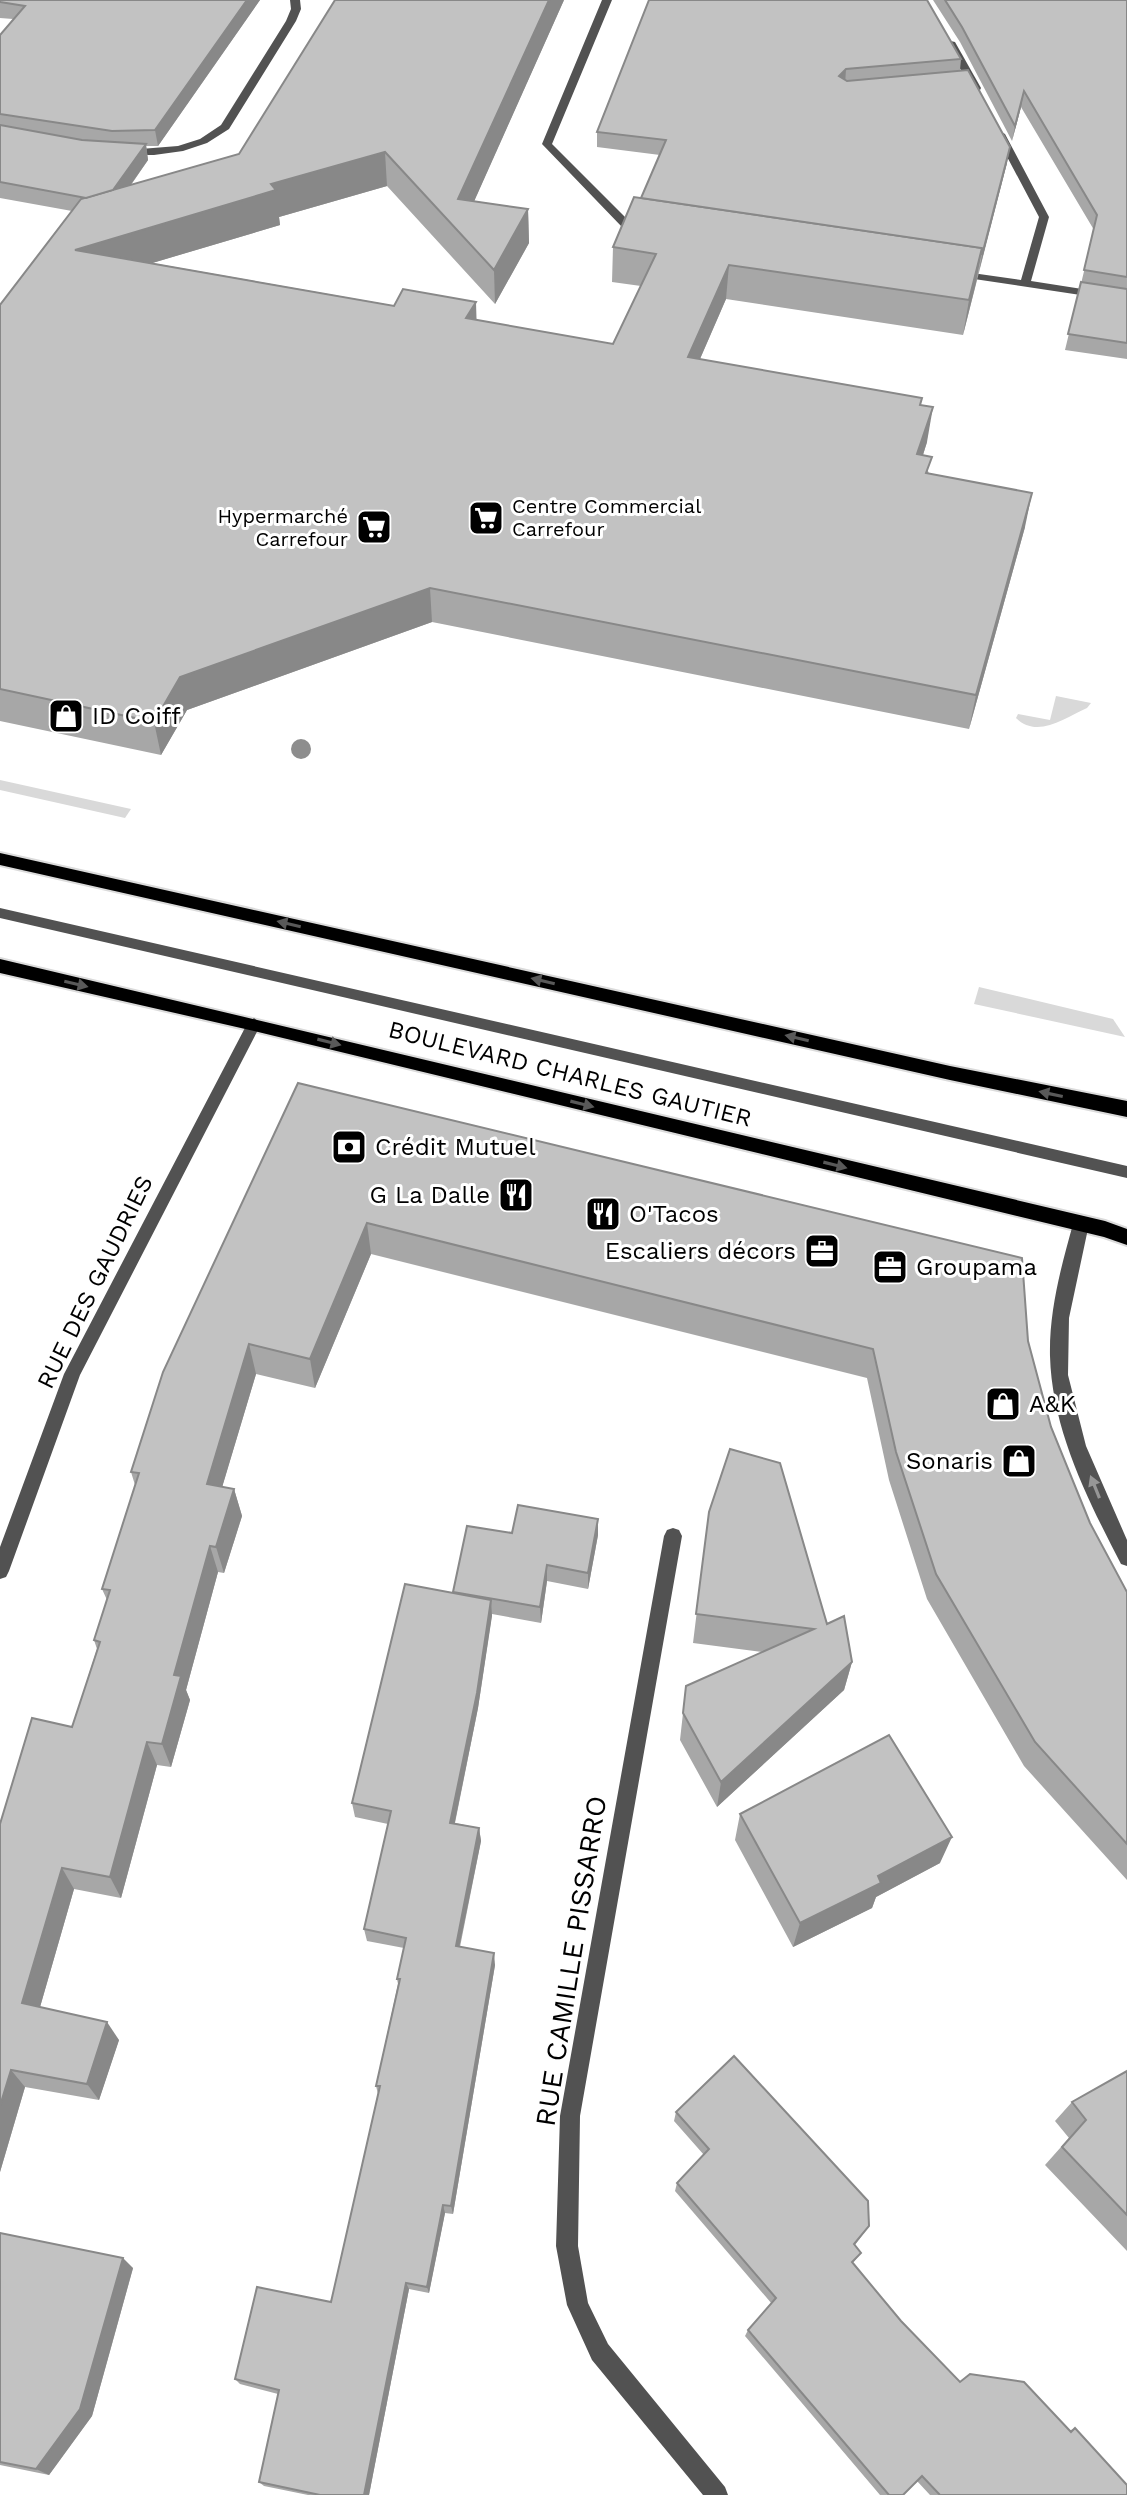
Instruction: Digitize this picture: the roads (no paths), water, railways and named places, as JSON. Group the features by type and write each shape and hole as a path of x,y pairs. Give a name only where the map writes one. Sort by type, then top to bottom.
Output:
{"main road":[{"path":"0,859 904,1063 1127,1109"},
{"name":"BOULEVARD CHARLES GAUTIER","path":"0,966 254,1024 1127,1237"}],"street":[{"path":"122,154 175,150 215,136 225,127 291,21 296,9 295,0"},
{"path":"607,0 547,144 626,225 657,230"},
{"path":"945,33 978,93"},
{"path":"955,81 971,79"},
{"path":"993,121 1044,217 1025,284"},
{"path":"948,273 1127,299"},
{"name":"BOULEVARD CHARLES GAUTIER","path":"0,913 1127,1172"},
{"name":"RUE DES GAUDRIES","path":"0,1571 72,1374 254,1024"},
{"path":"1081,1224 1064,1295 1059,1341 1060,1374 1069,1421 1111,1527 1127,1558"},
{"name":"RUE CAMILLE PISSARRO","path":"673,1536 570,2116 567,2246 578,2305 600,2352 717,2495"}],"place":[{"name":"Centre Commercial Carrefour","path":"486,518"},
{"name":"Hypermarché Carrefour","path":"374,527"},
{"name":"ID Coiff","path":"66,716"},
{"name":"Crédit Mutuel","path":"349,1147"},
{"name":"G La Dalle","path":"516,1195"},
{"name":"O'Tacos","path":"603,1214"},
{"name":"Escaliers décors","path":"822,1251"},
{"name":"Groupama","path":"890,1267"},
{"name":"A&K","path":"1003,1404"},
{"name":"Sonaris","path":"1019,1461"}]}
